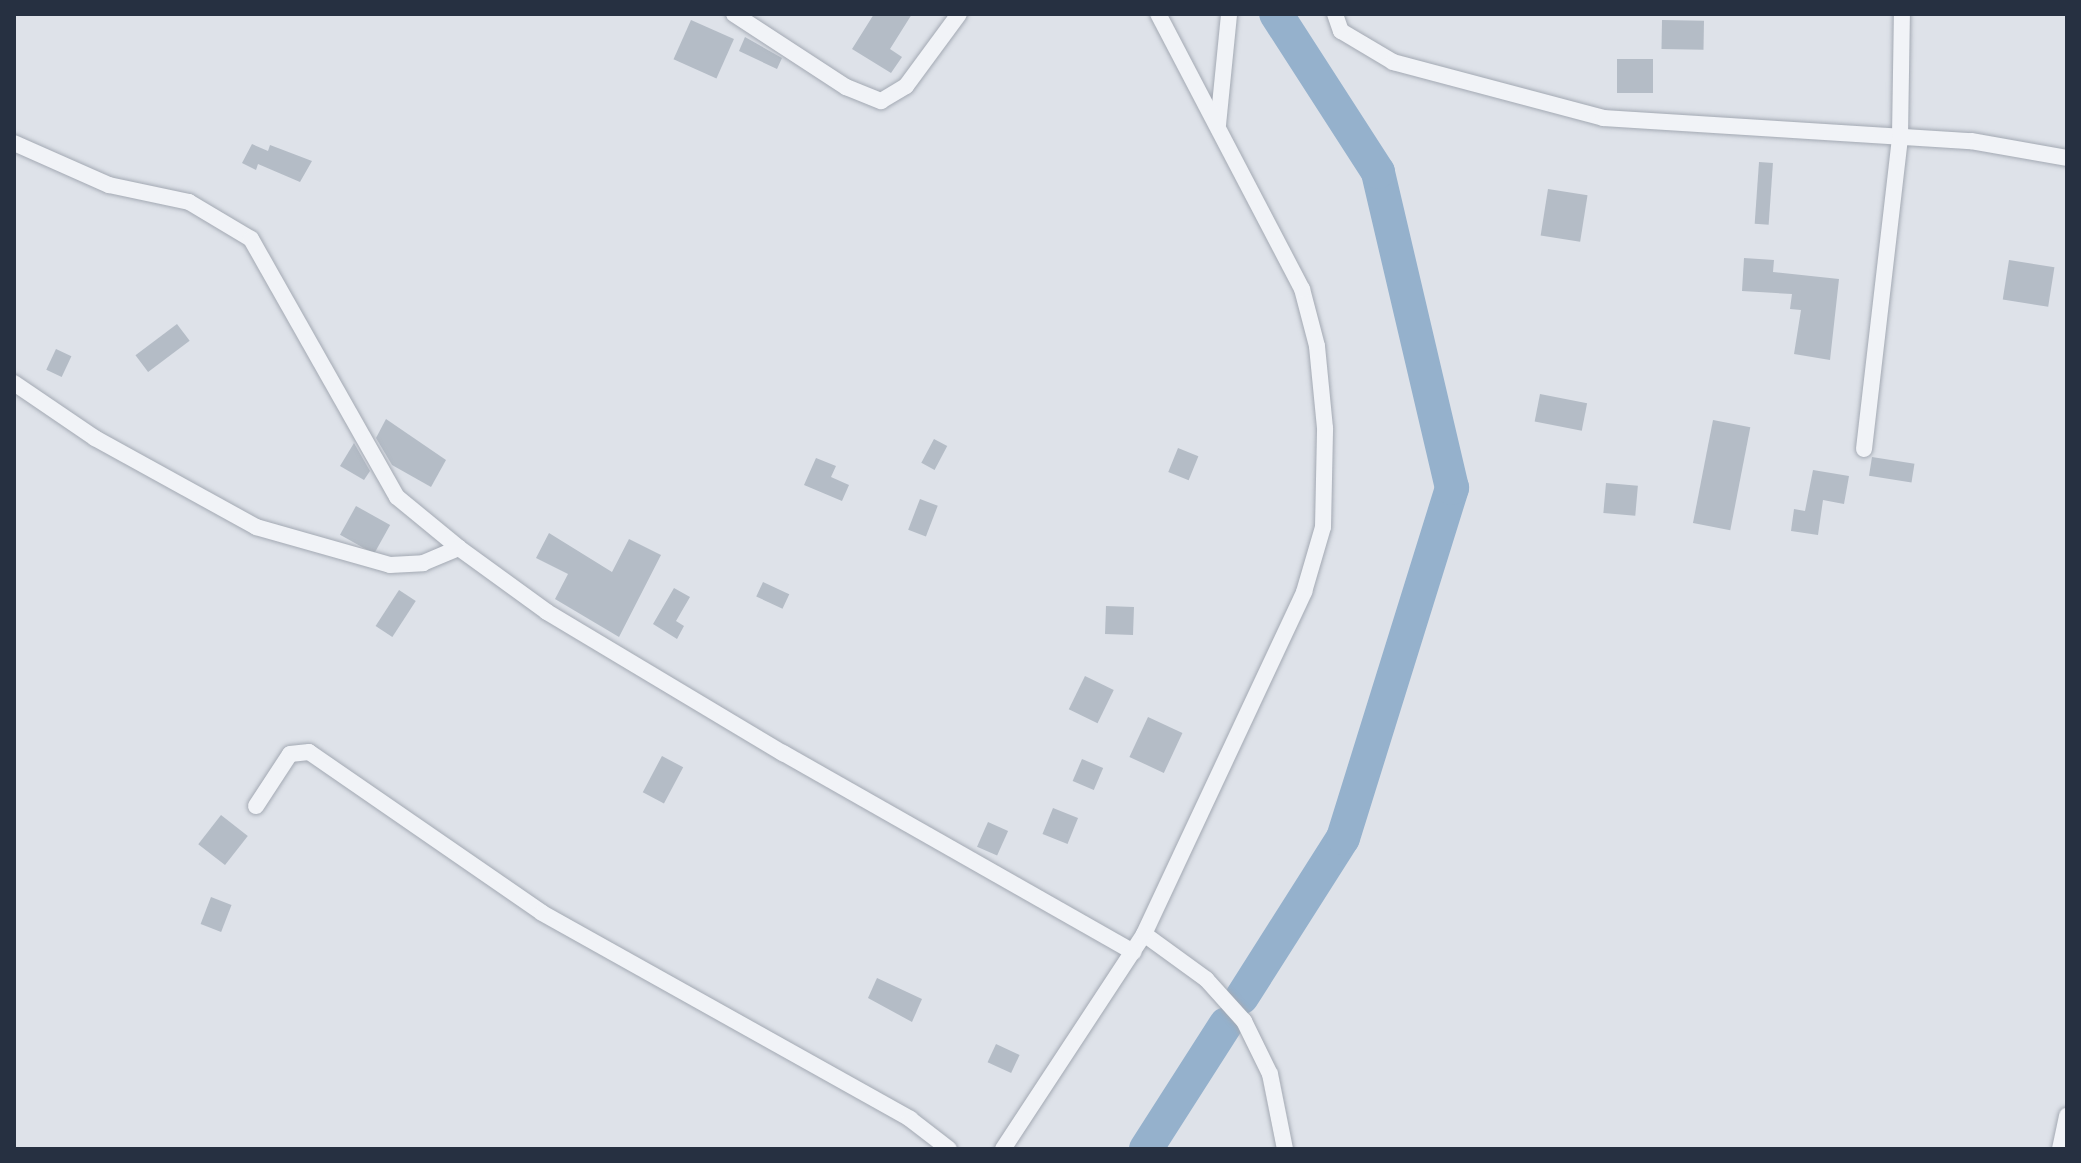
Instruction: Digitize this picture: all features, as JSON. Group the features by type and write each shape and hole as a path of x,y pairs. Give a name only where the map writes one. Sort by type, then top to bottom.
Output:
{"street":[{"path":"734,14 846,87 881,101 906,86 959,14"},
{"path":"1003,1149 1144,934 1304,592 1323,527 1317,346 1302,289 1158,14"},
{"path":"1218,125 1229,14"},
{"path":"1335,14 1341,31 1393,62 1603,118 1838,138 1900,136 2067,158"},
{"path":"1864,449 1900,136 1902,14"},
{"path":"14,143 109,185 189,202 251,239 397,497 459,548 547,612 783,753 1133,952"},
{"path":"14,383 95,438 256,527 390,565 423,563 459,548"},
{"path":"256,806 290,754 309,752 542,913 910,1119 949,1149"},
{"path":"1144,934 1206,979 1244,1021 1270,1074 1285,1149"},
{"path":"2060,1149 2067,1116"}],"building":[{"path":"874,14 912,14 890,49 902,57 891,73 852,49"},
{"path":"691,20 734,39 716,78 674,59"},
{"path":"1662,20 1704,21 1703,50 1661,49"},
{"path":"745,37 782,58 777,69 739,51"},
{"path":"1617,59 1653,59 1653,93 1617,93"},
{"path":"252,144 268,151 270,145 312,161 300,182 258,164 256,170 242,163"},
{"path":"1759,162 1773,163 1769,225 1755,224"},
{"path":"1548,189 1588,195 1580,242 1541,235"},
{"path":"1744,258 1774,260 1773,272 1839,279 1830,360 1794,354 1801,310 1790,309 1792,294 1742,291"},
{"path":"2009,260 2054,267 2048,307 2003,300"},
{"path":"177,324 190,341 148,372 135,355"},
{"path":"56,349 71,356 62,377 46,370"},
{"path":"1540,394 1587,403 1582,431 1535,421"},
{"path":"386,419 446,460 431,487 392,465 376,438"},
{"path":"1713,420 1750,427 1730,530 1693,523"},
{"path":"934,439 947,446 935,470 921,463"},
{"path":"354,443 370,471 364,480 340,466"},
{"path":"1178,448 1198,456 1189,480 1168,472"},
{"path":"1872,457 1914,464 1911,482 1869,476"},
{"path":"816,458 836,466 831,477 849,485 842,501 804,485"},
{"path":"1813,470 1849,476 1844,504 1823,500 1818,535 1791,531 1794,509 1805,511"},
{"path":"1606,483 1638,486 1635,516 1603,513"},
{"path":"920,499 938,506 926,537 908,530"},
{"path":"356,506 390,525 374,554 340,535"},
{"path":"549,533 612,572 629,539 661,555 619,637 555,599 568,574 536,558"},
{"path":"763,582 789,594 783,609 756,597"},
{"path":"674,588 690,597 676,621 684,626 677,639 653,624"},
{"path":"399,590 416,601 392,637 376,626"},
{"path":"1106,606 1134,607 1133,635 1105,634"},
{"path":"1085,676 1114,690 1098,723 1069,709"},
{"path":"1148,717 1182,733 1164,773 1129,757"},
{"path":"662,756 683,767 664,803 643,792"},
{"path":"1082,759 1103,768 1094,790 1073,781"},
{"path":"1053,808 1078,818 1068,844 1043,834"},
{"path":"221,815 248,836 225,865 198,844"},
{"path":"988,822 1008,831 997,856 977,847"},
{"path":"211,897 232,905 221,932 201,924"},
{"path":"877,978 922,999 912,1022 868,998"},
{"path":"996,1044 1020,1055 1011,1073 988,1062"}],"waterway":[{"path":"1242,997 1343,838 1452,488 1378,172 1276,14"},
{"path":"1146,1149 1226,1024"}]}
